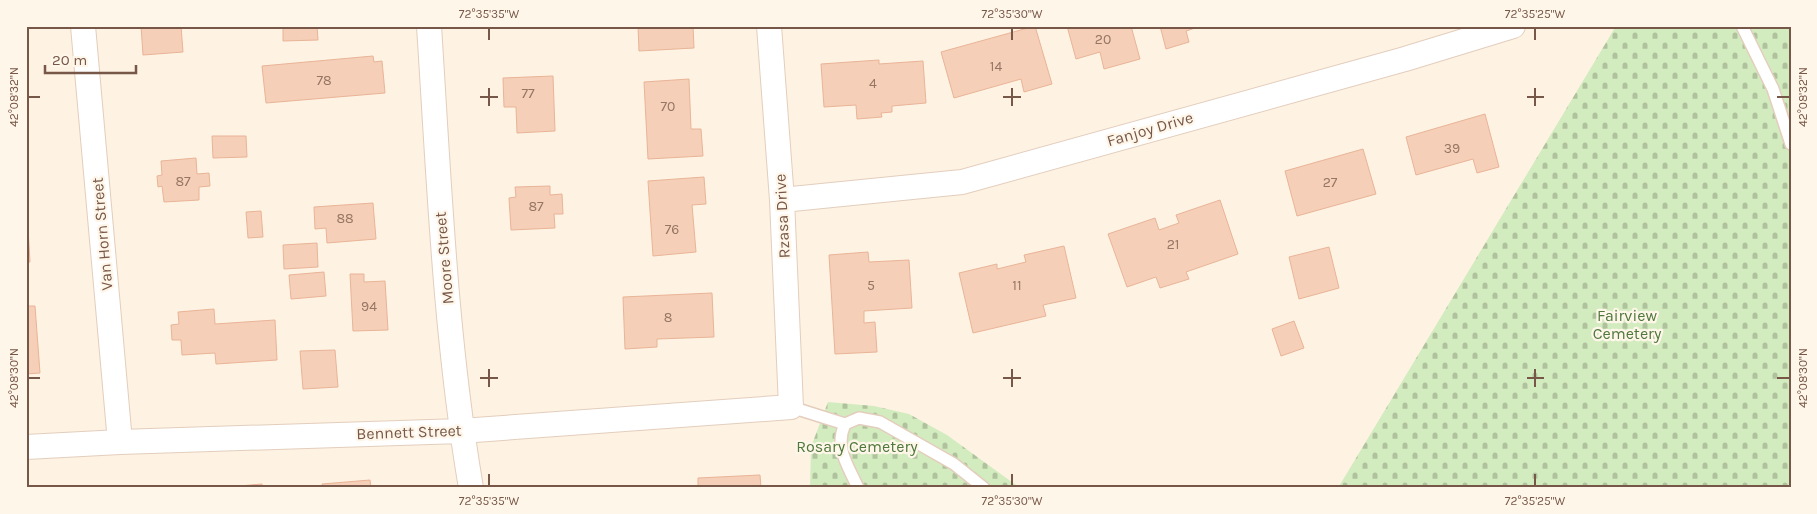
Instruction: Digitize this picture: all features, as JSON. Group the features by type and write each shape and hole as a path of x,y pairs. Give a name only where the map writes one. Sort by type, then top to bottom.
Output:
{"street":[{"name":"Van Horn Street","path":"83,26 120,442"},
{"name":"Moore Street","path":"429,26 442,250 461,431 471,488"},
{"name":"Rzasa Drive","path":"769,26 782,200 791,407"},
{"name":"Fanjoy Drive","path":"782,200 962,182 1405,59 1513,26"},
{"name":"Bennett Street","path":"26,447 120,442 461,431 791,407"}],"lane":[{"path":"1742,26 1773,90 1791,144"},
{"path":"791,407 846,424"},
{"path":"858,488 840,449 840,439 846,424 850,420 859,418 880,422 954,464 984,488"}],"green space":[{"name":"Fairview Cemetery","path":"1616,26 1791,26 1791,488 1338,488"},
{"name":"Rosary Cemetery","path":"828,402 874,406 909,414 947,435 1020,488 810,488 811,447"}],"building":[{"path":"141,26 181,26 183,52 143,55"},
{"path":"283,26 317,26 318,40 283,41"},
{"path":"638,26 693,26 694,48 639,51"},
{"path":"1035,26 1052,84 1024,92 1021,79 954,98 941,52"},
{"path":"1067,26 1131,26 1140,59 1104,69 1100,52 1076,59"},
{"path":"1160,26 1201,26 1186,31 1189,42 1166,49"},
{"path":"373,56 374,62 382,61 385,93 266,103 262,66"},
{"path":"879,60 879,64 923,61 926,103 892,106 892,112 881,113 882,117 857,119 856,105 824,107 821,64"},
{"path":"553,76 555,131 517,133 516,107 504,107 503,78"},
{"path":"689,79 691,129 701,129 703,156 648,159 644,82"},
{"path":"1485,114 1499,167 1477,173 1473,159 1416,175 1406,137"},
{"path":"212,136 246,136 247,157 213,158"},
{"path":"1363,149 1376,194 1297,216 1285,171"},
{"path":"196,158 197,174 209,173 210,186 199,187 199,200 164,202 162,186 158,187 157,176 162,175 161,161"},
{"path":"704,177 706,204 692,205 696,252 653,256 648,181"},
{"path":"550,186 550,195 562,194 563,214 554,214 555,228 511,230 509,198 516,197 515,187"},
{"path":"1220,200 1238,254 1186,272 1189,279 1160,288 1156,277 1127,287 1108,234 1155,218 1159,230 1179,223 1176,215"},
{"path":"373,203 376,239 327,243 326,228 315,229 314,207"},
{"path":"261,211 263,237 248,238 246,212"},
{"path":"26,228 28,228 30,262 26,262"},
{"path":"317,243 318,267 284,269 283,245"},
{"path":"1064,246 1076,298 1043,305 1046,316 973,333 959,273 997,264 997,269 1026,262 1024,255"},
{"path":"1329,247 1339,288 1299,299 1289,257"},
{"path":"868,252 869,262 909,260 912,308 864,311 864,323 875,322 877,352 835,354 829,255"},
{"path":"324,272 326,296 291,299 289,275"},
{"path":"350,274 364,274 364,282 385,281 388,330 353,331"},
{"path":"712,293 714,337 657,339 657,347 625,349 623,297"},
{"path":"26,306 35,306 40,373 26,374"},
{"path":"214,309 215,324 275,320 277,360 216,364 215,353 182,355 181,340 172,340 171,325 179,324 178,312"},
{"path":"1294,321 1304,348 1281,356 1272,329"},
{"path":"335,350 338,387 303,389 300,351"},
{"path":"760,475 761,488 698,488 698,478"},
{"path":"370,480 371,488 323,488 322,484"},
{"path":"262,484 263,488 228,488 228,487"}]}
